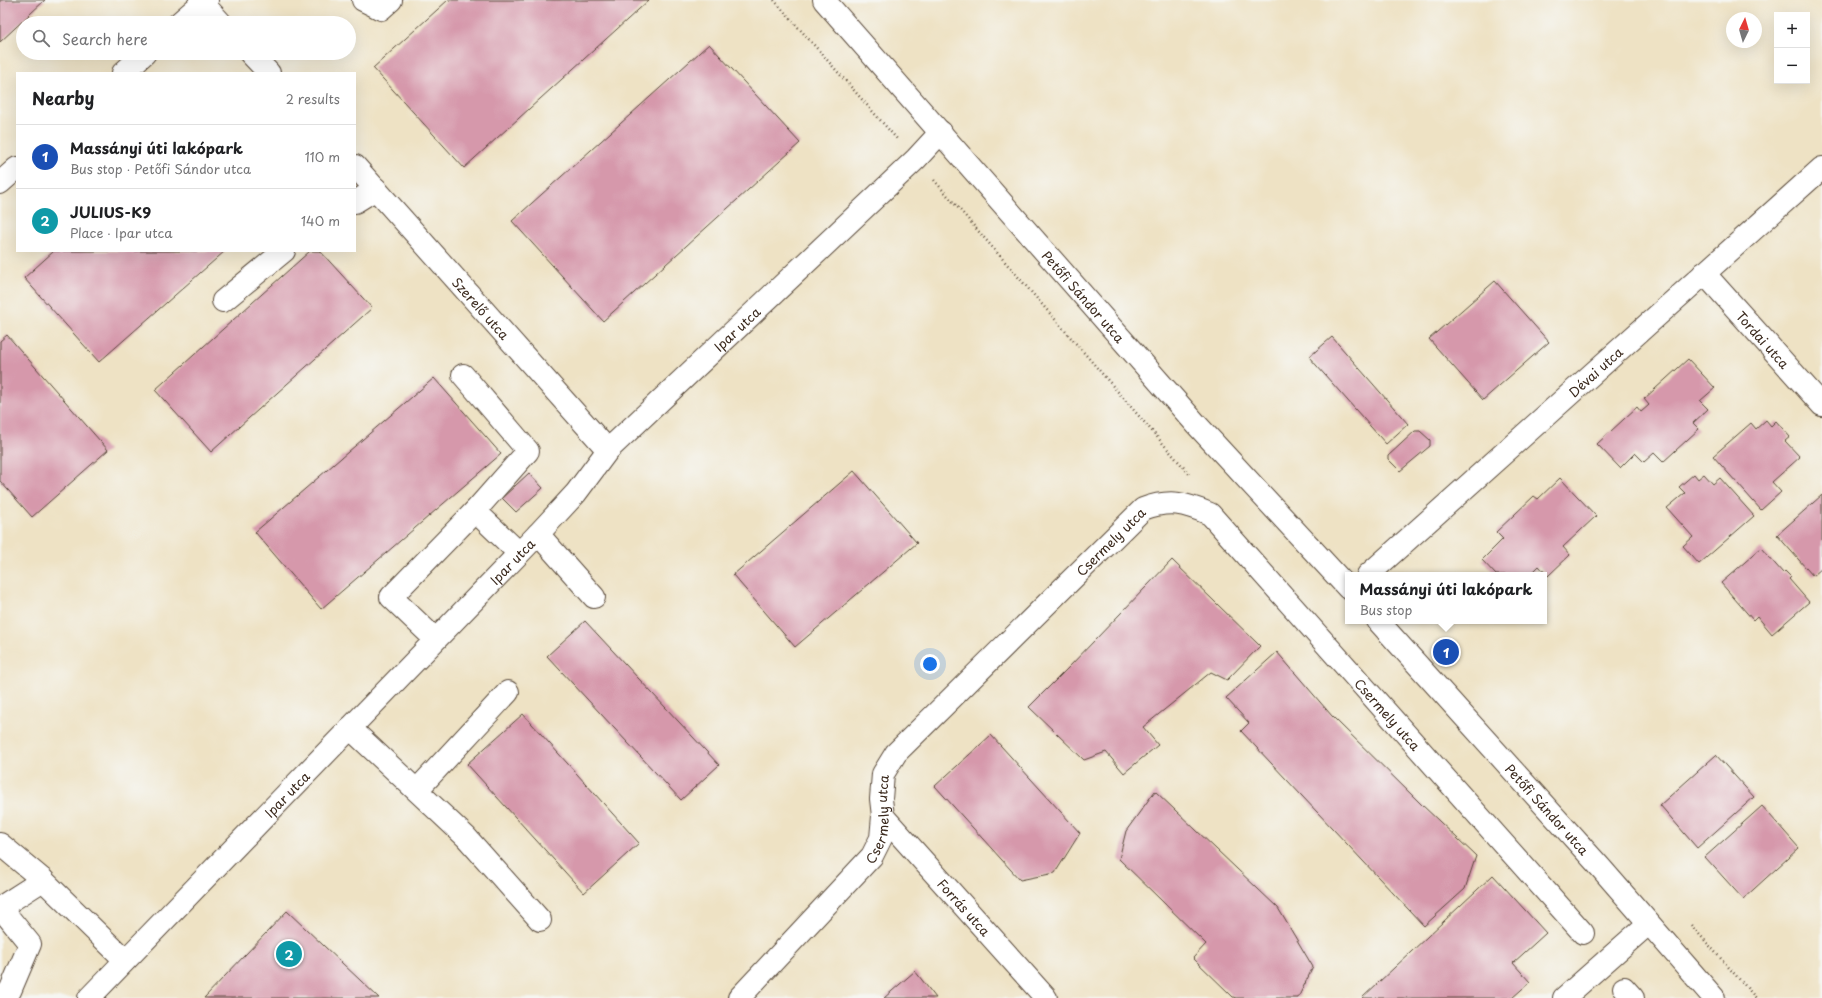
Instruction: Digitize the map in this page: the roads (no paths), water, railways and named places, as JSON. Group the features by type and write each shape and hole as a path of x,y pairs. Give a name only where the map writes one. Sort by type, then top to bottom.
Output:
{"street":[{"path":"363,0 381,9 390,0"},
{"name":"Petőfi Sándor utca","path":"824,0 1197,424 1345,585"},
{"path":"187,16 203,1 215,16"},
{"path":"124,72 137,60"},
{"path":"257,60 268,72"},
{"name":"Ipar utca","path":"88,998 538,534 576,493 608,450 916,159 941,132"},
{"name":"Szerelő utca","path":"356,167 608,450"},
{"name":"Dévai utca","path":"1371,572 1822,168"},
{"path":"0,183 16,169"},
{"path":"356,201 376,189"},
{"path":"223,300 283,252"},
{"name":"Tordai utca","path":"1704,273 1822,405"},
{"path":"436,639 391,597 475,511 528,451 463,374"},
{"name":"Csermely utca","path":"739,998 872,856 881,838 883,816 881,798 883,774 896,753 1143,510 1158,504 1174,502 1192,506 1210,514 1583,933"},
{"path":"475,511 519,553"},
{"path":"538,534 594,597"},
{"name":"Petőfi Sándor utca","path":"1381,624 1600,867 1648,924 1714,998"},
{"path":"417,790 508,692"},
{"path":"350,728 466,836 540,920"},
{"name":"Forrás utca","path":"883,816 1046,998"},
{"path":"2,848 43,880 124,960"},
{"path":"1,998 10,991 30,944 0,907 43,880"},
{"path":"1564,998 1648,924"}],"place":[{"name":"Massányi úti lakópark","path":"1446,652"},
{"name":"JULIUS-K9","path":"289,954"}]}
